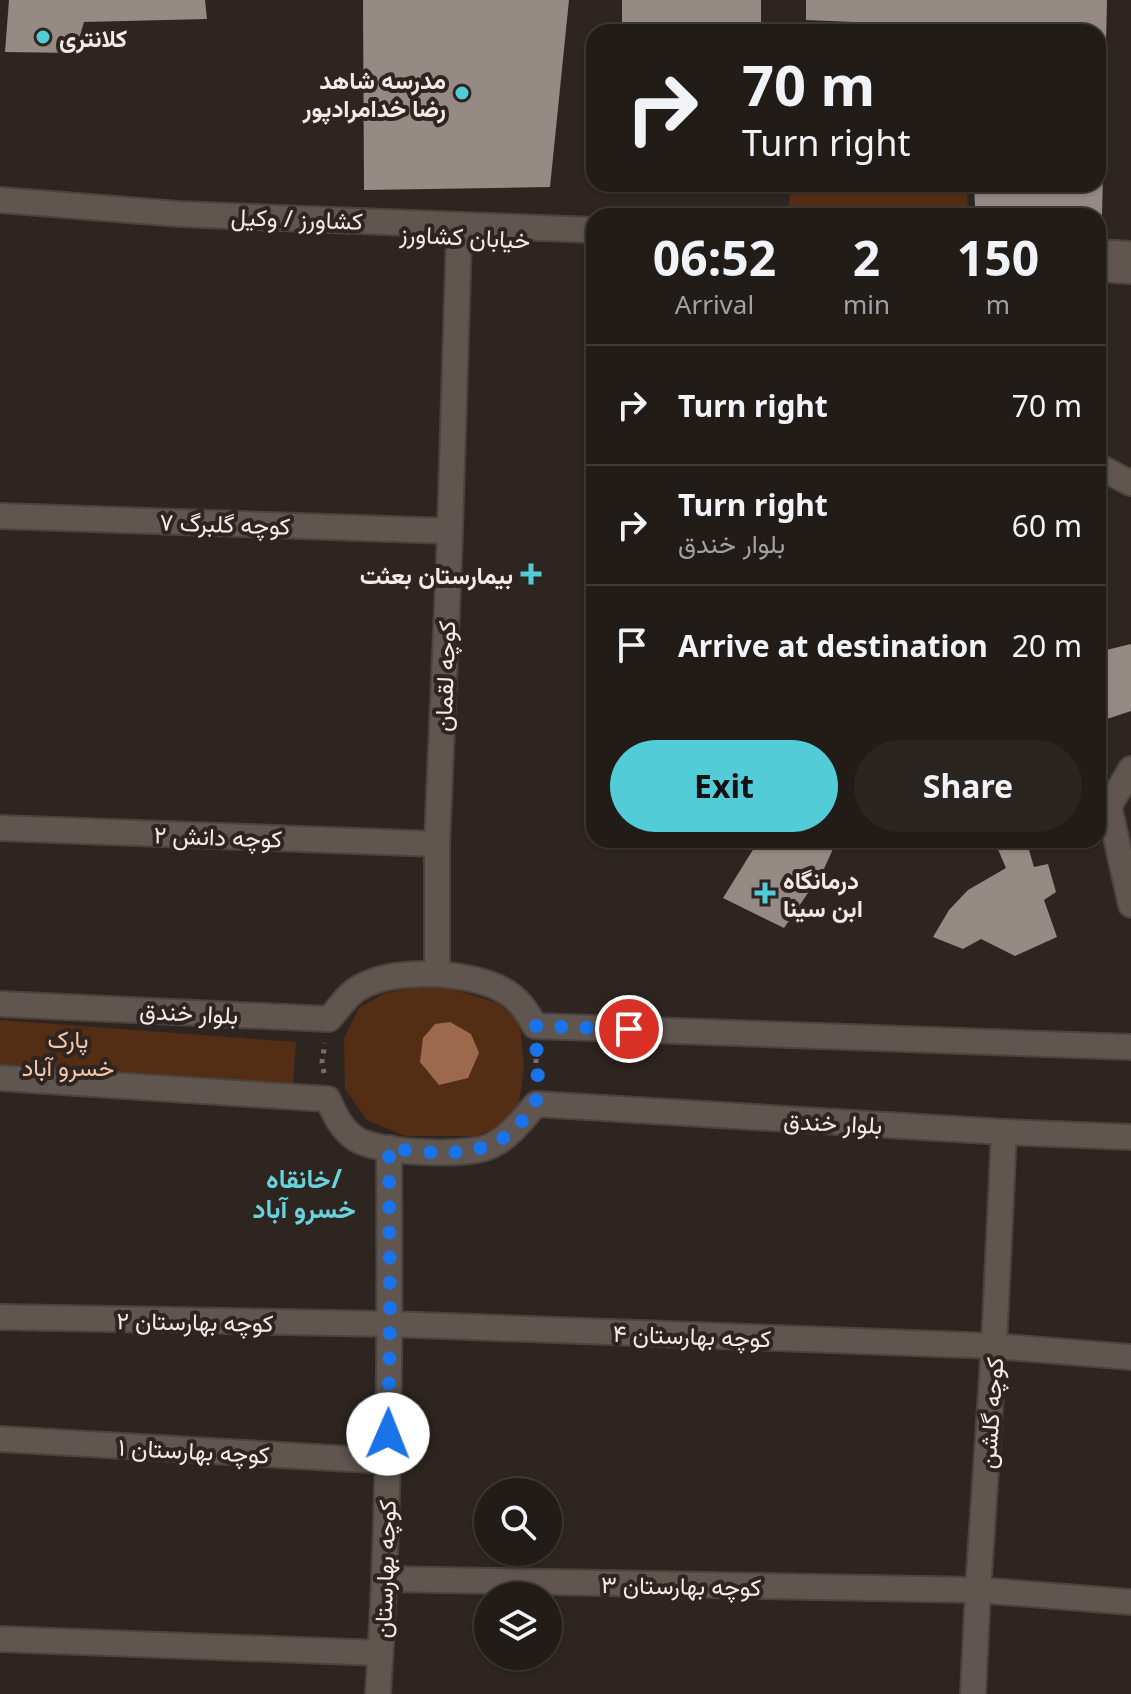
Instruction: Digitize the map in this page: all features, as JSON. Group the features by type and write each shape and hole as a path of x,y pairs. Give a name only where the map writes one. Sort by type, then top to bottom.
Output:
{"street":[{"name":"کشاورز / وکیل","path":"0,200 179,214 586,230"},
{"name":"خیابان کشاورز","path":"0,213 586,242"},
{"name":"کوچه لقمان","path":"437,973 437,844 459,235"},
{"path":"1106,252 1131,254"},
{"path":"1106,269 1131,271"},
{"path":"1106,470 1131,484"},
{"name":"کوچه گلبرگ ۷","path":"0,516 450,531"},
{"path":"1131,769 1109,806 1131,905"},
{"name":"کوچه دانش ۲","path":"0,828 437,844"},
{"path":"329,1019 358,988 386,978 437,973 475,979 504,990 526,1008 535,1026 1131,1047"},
{"name":"بلوار خندق","path":"0,1004 329,1019"},
{"path":"0,1078 328,1099 337,1121 357,1140 427,1153 486,1147 514,1131 536,1104"},
{"name":"بلوار خندق","path":"536,1104 1131,1137"},
{"name":"کوچه گلشن","path":"973,1694 1004,1132"},
{"name":"کوچه بهارستان","path":"378,1694 385,1579 390,1324 389,1148"},
{"name":"کوچه بهارستان ۲","path":"0,1317 390,1324"},
{"name":"کوچه بهارستان ۴","path":"390,1324 994,1346 1131,1357"},
{"name":"کوچه بهارستان ۱","path":"0,1439 387,1461"},
{"name":"کوچه بهارستان ۳","path":"385,1579 978,1590 1131,1602"},
{"name":"کوچه بهارستان","path":"0,1639 380,1653"}],"path":[{"path":"328,1099 322,1062 329,1019"},
{"path":"535,1026 536,1104"}],"green space":[{"path":"790,192 967,192 968,208 789,208"},
{"path":"436,984 498,1003 520,1023 524,1067 519,1104 505,1125 474,1136 405,1136 367,1120 345,1089 344,1038 359,1008 385,993"},
{"name":"پارک خسرو آباد","path":"0,1020 296,1042 292,1095 0,1074"}],"shaded area":[{"path":"450,1022 471,1034 479,1053 468,1078 439,1085 420,1062 423,1038 435,1024"}],"building":[{"name":"کلانتری","path":"9,0 205,0 207,19 84,22 75,53 5,52"},
{"name":"مدرسه شاهد رضا خدامرادپور","path":"363,0 569,0 550,187 364,190"},
{"path":"622,0 761,0 761,24 622,24"},
{"path":"806,0 1107,0 1106,43 1106,24 900,24 806,20"},
{"path":"974,192 1103,192 1102,208 975,206"},
{"path":"1131,644 1131,711 1106,719 1106,650"},
{"path":"754,848 833,848 823,871 784,928 723,898"},
{"path":"997,848 1028,848 1034,867 1048,864 1056,892 1044,900 1057,937 1015,956 981,939 963,949 933,937 949,910 968,890 1006,868"}],"place":[{"name":"کلانتری","path":"43,37"},
{"name":"مدرسه شاهد رضا خدامرادپور","path":"462,93"},
{"name":"بیمارستان بعثت","path":"531,574"},
{"name":"درمانگاه ابن سینا","path":"765,893"}],"district":[{"name":"خانقاه/ خسرو آباد","path":"304,1193"}],"route":[{"path":"388,1434 389,1148 427,1153 458,1152 486,1147 514,1131 536,1104 535,1026 629,1029"}]}
